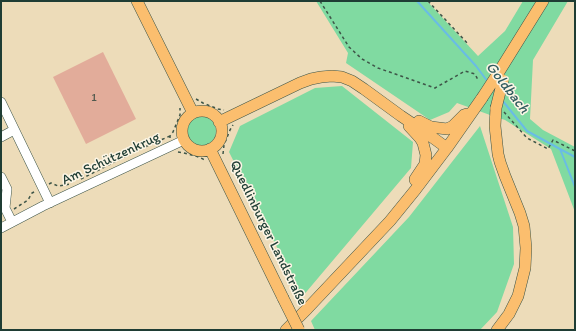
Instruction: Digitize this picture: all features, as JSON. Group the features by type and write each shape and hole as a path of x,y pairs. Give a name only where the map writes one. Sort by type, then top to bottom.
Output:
{"main road":[{"path":"137,1 193,113"},
{"path":"286,330 371,241 416,189 482,98 500,78 530,34 530,23 543,1"},
{"path":"220,122 310,79 332,76 342,77 352,81 364,89 447,148"},
{"path":"497,330 509,314 518,296 525,268 526,248 524,226 502,169 498,154 495,126 500,110 500,78"},
{"path":"202,111 210,113 220,122 222,131 221,135 217,143 210,149 202,151 197,150 176,140 185,120 193,113 202,111"},
{"path":"401,116 412,116 431,127 447,128 453,126 464,115 473,112"},
{"path":"401,116 420,138 425,149 426,160 415,179 416,189"},
{"name":"Quedlinburger Landstraße","path":"210,149 299,330"}],"street":[{"path":"1,102 50,203"},
{"path":"1,137 14,130"},
{"name":"Am Schützenkrug","path":"1,228 176,140"},
{"path":"1,177 7,189 5,208 12,222"}],"path":[{"path":"320,1 349,46 362,59 378,68 435,88 465,71 474,74 478,80"},
{"path":"428,1 468,45"},
{"path":"180,107 180,115 173,132 176,140 177,152 196,156 207,162"},
{"path":"500,110 527,138 548,149 553,140 575,151"},
{"path":"78,180 140,149 176,140"},
{"path":"7,213 28,200 32,193 51,183 58,186 71,184"}],"green space":[{"path":"316,1 427,1 478,56 505,31 523,1 568,1 533,60 530,119 543,130 575,147 575,212 551,149 505,120 457,103 449,112 430,120 346,63 348,53"},
{"path":"342,86 413,142 411,168 302,297 229,152 240,126 315,88"},
{"path":"201,116 212,120 216,131 212,142 201,146 190,142 186,131 190,120"},
{"path":"480,126 513,227 514,264 497,312 480,330 315,330 311,321 409,217"}],"building":[{"path":"103,52 136,119 86,144 53,77"}],"waterway":[{"name":"Goldbach","path":"417,1 476,66 488,82"},
{"name":"Goldbach","path":"502,100 527,131 560,149 575,187"},
{"path":"560,149 575,157"}]}
